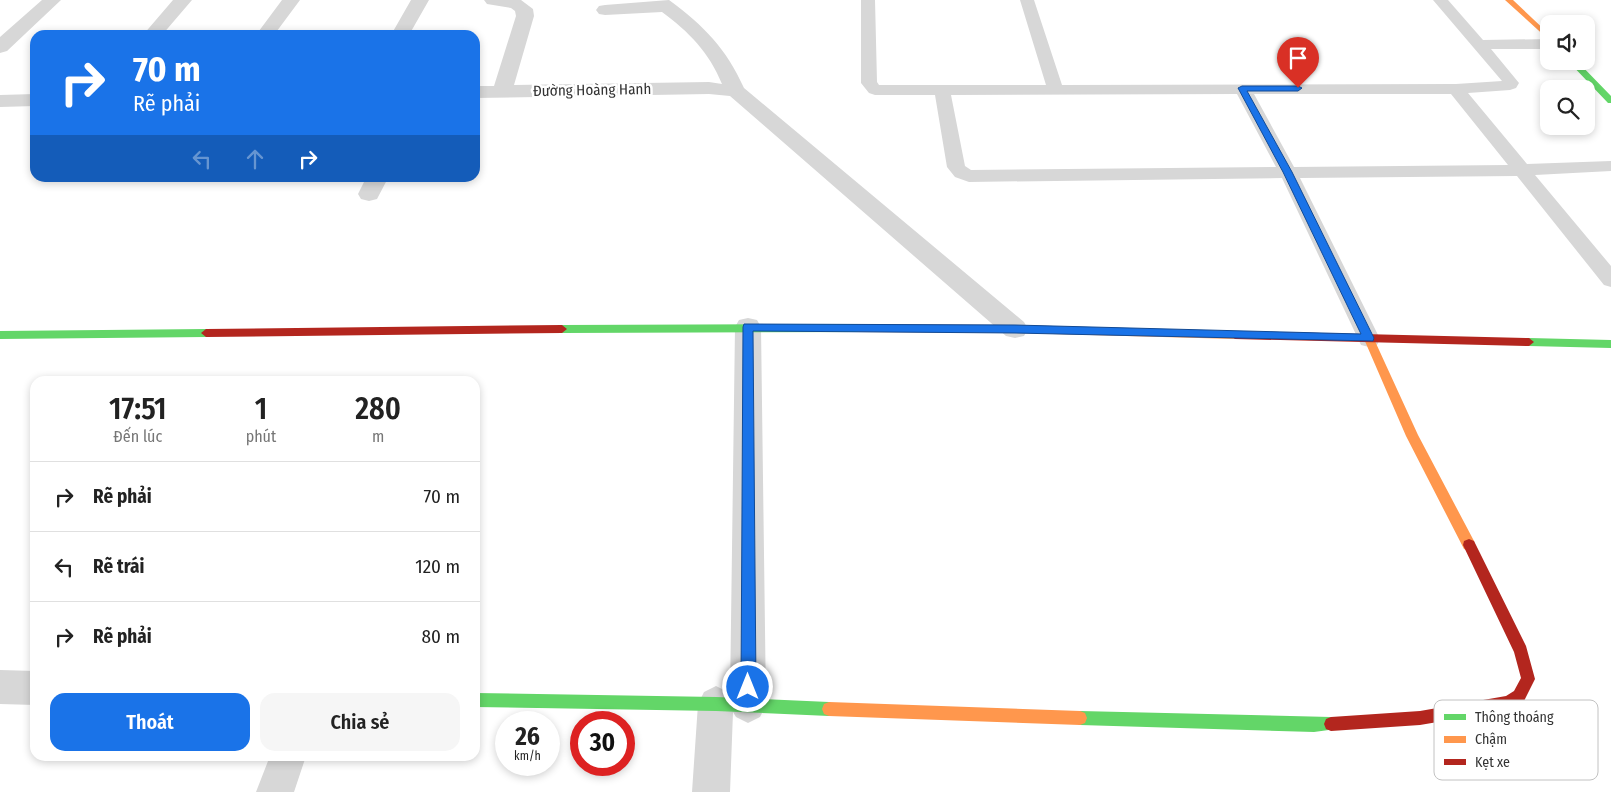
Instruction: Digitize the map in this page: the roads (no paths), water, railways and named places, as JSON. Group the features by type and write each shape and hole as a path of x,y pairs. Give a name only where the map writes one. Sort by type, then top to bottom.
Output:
{"street":[{"path":"0,47 52,0"},
{"path":"156,30 183,0"},
{"path":"270,30 291,0"},
{"path":"403,30 420,0"},
{"path":"493,0 516,4 524,9 525,16 502,92"},
{"path":"1509,0 1540,29"},
{"path":"605,10 662,3 710,44 723,62 735,91 748,100 812,158 1015,329"},
{"path":"1581,70 1611,101"},
{"name":"Đường Hoàng Hanh","path":"480,92 708,88 735,91"},
{"path":"0,101 30,100"},
{"path":"711,792 732,705 748,327"},
{"path":"0,334 748,327 1015,329 1611,344"},
{"path":"1369,338 1412,436 1469,544 1521,651 1528,679 1519,696 1513,700"},
{"path":"0,687 30,688"},
{"path":"480,700 732,705 972,715 1314,724 1434,716"},
{"path":"275,792 286,761"}],"lane":[{"path":"868,0 869,83 872,88 884,91 1242,88 1456,89 1499,86 1511,83 1440,0"},
{"path":"1027,0 1055,90"},
{"path":"1480,45 1540,44"},
{"path":"1242,88 1288,172 1369,338"},
{"path":"1456,89 1611,280"},
{"path":"942,91 956,167 961,173 969,176 1521,170 1611,166"}]}
